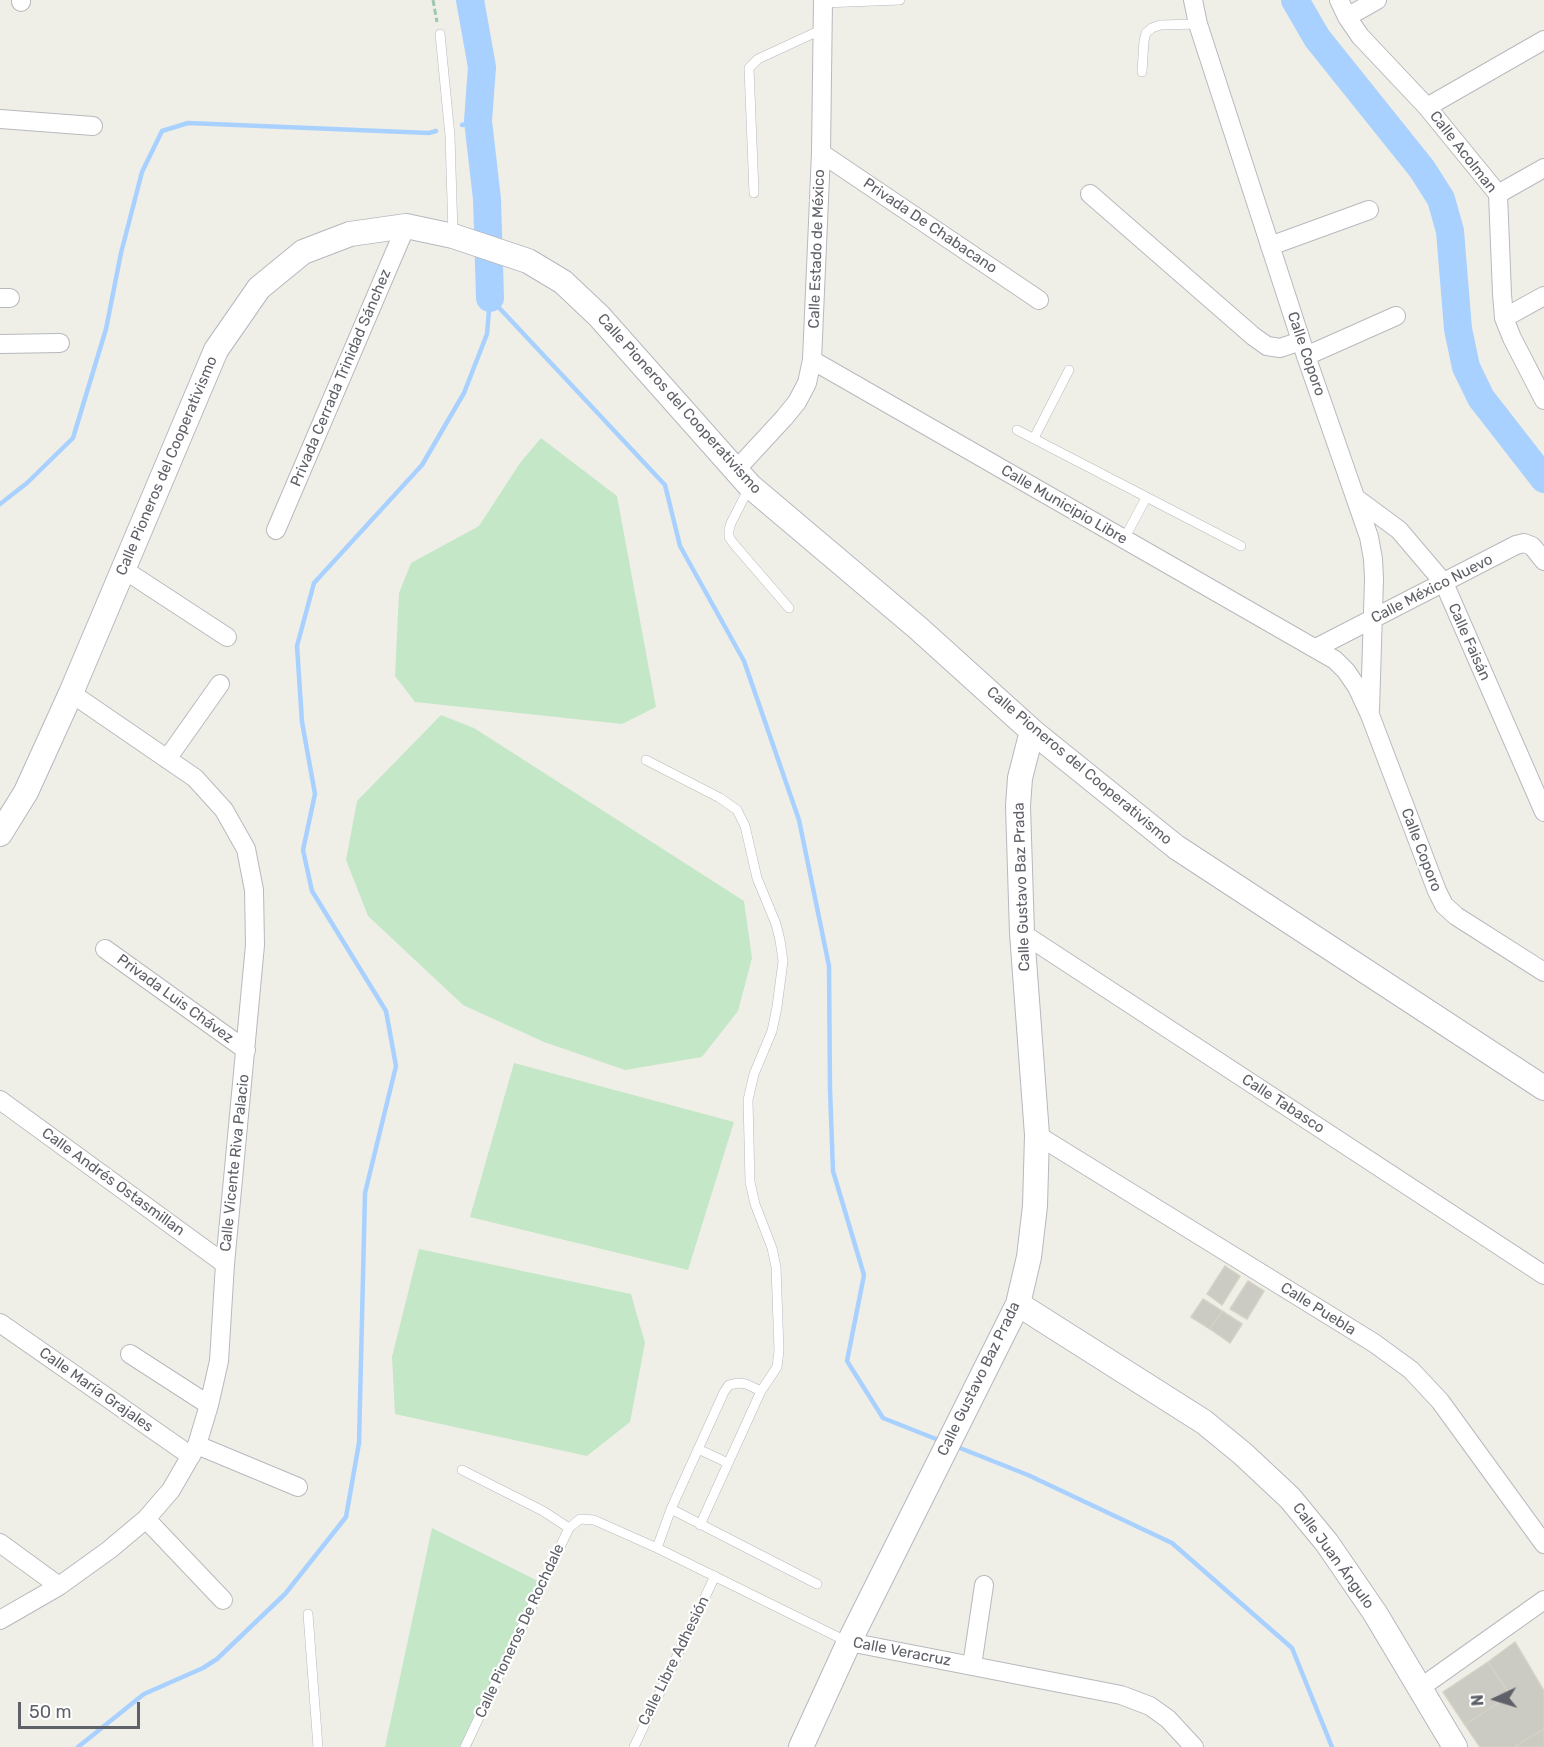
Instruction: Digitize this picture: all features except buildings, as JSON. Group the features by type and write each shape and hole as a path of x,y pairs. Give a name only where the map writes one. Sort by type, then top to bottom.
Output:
{"street":[{"name":"Calle Coporo","path":"1193,0 1198,24 1303,349 1369,537 1374,579 1370,715"},
{"path":"1343,8 1377,0"},
{"name":"Calle Estado de México","path":"743,479 797,402 807,383 812,360 821,153 823,2"},
{"name":"Calle Acolman","path":"1343,8 1360,36 1427,107 1498,194 1504,318 1544,400"},
{"path":"1427,107 1544,40"},
{"path":"0,119 93,126"},
{"name":"Privada De Chabacano","path":"821,153 1039,300"},
{"path":"1498,194 1544,168"},
{"path":"1090,195 1267,346 1303,349 1396,316"},
{"path":"1270,246 1369,210"},
{"name":"Calle Pioneros del Cooperativismo","path":"0,834 26,792 71,693 216,350 259,288 303,252 350,234 405,226 460,239 517,257 563,282 599,316 743,479 918,628 1032,731 1176,847 1544,1088"},
{"name":"Privada Cerrada Trinidad Sánchez","path":"276,530 405,226"},
{"path":"1504,318 1544,296"},
{"path":"0,344 60,343"},
{"name":"Calle Municipio Libre","path":"812,360 1316,648"},
{"name":"Calle Faisán","path":"1357,499 1399,530 1444,583 1544,812"},
{"name":"Calle México Nuevo","path":"1316,648 1516,545 1524,543 1532,546 1544,561"},
{"path":"123,569 227,637"},
{"name":"Calle Coporo","path":"1316,648 1335,660 1357,687 1444,905 1456,916 1544,972"},
{"path":"167,759 220,684"},
{"name":"Calle Vicente Riva Palacio","path":"0,1620 59,1586 109,1550 146,1519 171,1490 194,1450 209,1405 219,1361 225,1264 255,945 254,890 246,849 224,810 195,778 71,693"},
{"name":"Calle Gustavo Baz Prada","path":"801,1747 849,1642 1018,1304 1029,1257 1035,1206 1037,1135 1022,933 1018,806 1020,778 1032,731"},
{"name":"Calle Tabasco","path":"1022,933 1544,1275"},
{"name":"Privada Luis Chávez","path":"105,949 246,1050"},
{"name":"Calle Andrés Ostasmillan","path":"0,1100 225,1264"},
{"name":"Calle Puebla","path":"1037,1135 1374,1343 1411,1370 1440,1401 1544,1544"},
{"name":"Calle Juan Ángulo","path":"1018,1304 1204,1422 1243,1454 1290,1498 1333,1552 1375,1613 1455,1747"},
{"name":"Calle María Grajales","path":"0,1323 194,1450 298,1487"},
{"path":"130,1354 209,1405"},
{"path":"146,1519 224,1600"},
{"path":"0,1543 59,1586"},
{"path":"972,1666 984,1585"},
{"path":"1420,1688 1544,1600"},
{"name":"Calle Veracruz","path":"849,1642 1122,1695 1150,1706 1168,1719 1194,1747"}],"lane":[{"path":"823,2 900,0"},
{"path":"1142,72 1146,33 1160,25 1198,24"},
{"path":"754,194 749,68 758,59 823,29"},
{"path":"440,34 460,239"},
{"path":"1034,438 1069,370"},
{"path":"1017,429 1241,546"},
{"path":"743,479 729,537 789,608"},
{"path":"1124,539 1146,498"},
{"path":"646,760 720,798 737,810 745,826 757,878 776,924 783,961 772,1031 754,1074 748,1100 750,1182 776,1267 779,1351 777,1367 761,1391 700,1525"},
{"path":"657,1548 671,1509 724,1392 729,1385 738,1383 761,1391"},
{"path":"698,1449 728,1463"},
{"path":"462,1470 543,1511 569,1528"},
{"path":"671,1509 817,1584"},
{"name":"Calle Veracruz","path":"580,1519 594,1520 657,1548 849,1642"},
{"name":"Calle Pioneros De Rochdale","path":"465,1747 569,1528 580,1519"},
{"name":"Calle Libre Adhesión","path":"634,1747 715,1576"},
{"path":"308,1614 318,1747"}],"path":[{"path":"433,0 440,34"}],"green space":[{"path":"541,438 617,496 656,707 622,724 415,702 395,676 399,593 411,563 479,526 520,463"},
{"path":"441,715 474,728 744,901 752,958 738,1011 702,1057 625,1070 544,1042 463,1005 368,916 346,860 357,801"},
{"path":"514,1063 734,1122 688,1270 470,1217"},
{"path":"419,1249 631,1294 645,1343 630,1422 587,1456 395,1414 392,1357"},
{"path":"432,1528 544,1584 471,1747 385,1747"}],"waterway":[{"path":"470,0 482,67 478,121 487,199 490,298"},
{"path":"1295,0 1317,38 1422,169 1441,199 1450,231 1458,329 1466,367 1481,398 1544,479"},
{"path":"462,125 478,121"},
{"path":"0,504 27,483 73,438 106,329 121,253 142,172 162,131 188,123 429,133 436,131"},
{"path":"490,298 665,485 680,546 744,661 799,820 829,966 833,1171 864,1275 847,1361 883,1418 941,1441"},
{"path":"78,1747 144,1694 203,1668 217,1659 285,1594 346,1517 359,1443 365,1193 396,1066 386,1011 312,891 303,850 315,794 302,722 297,646 314,583 422,465 464,393 487,334 490,298"},
{"path":"955,1446 1028,1475 1172,1543 1292,1648 1332,1747"}]}
